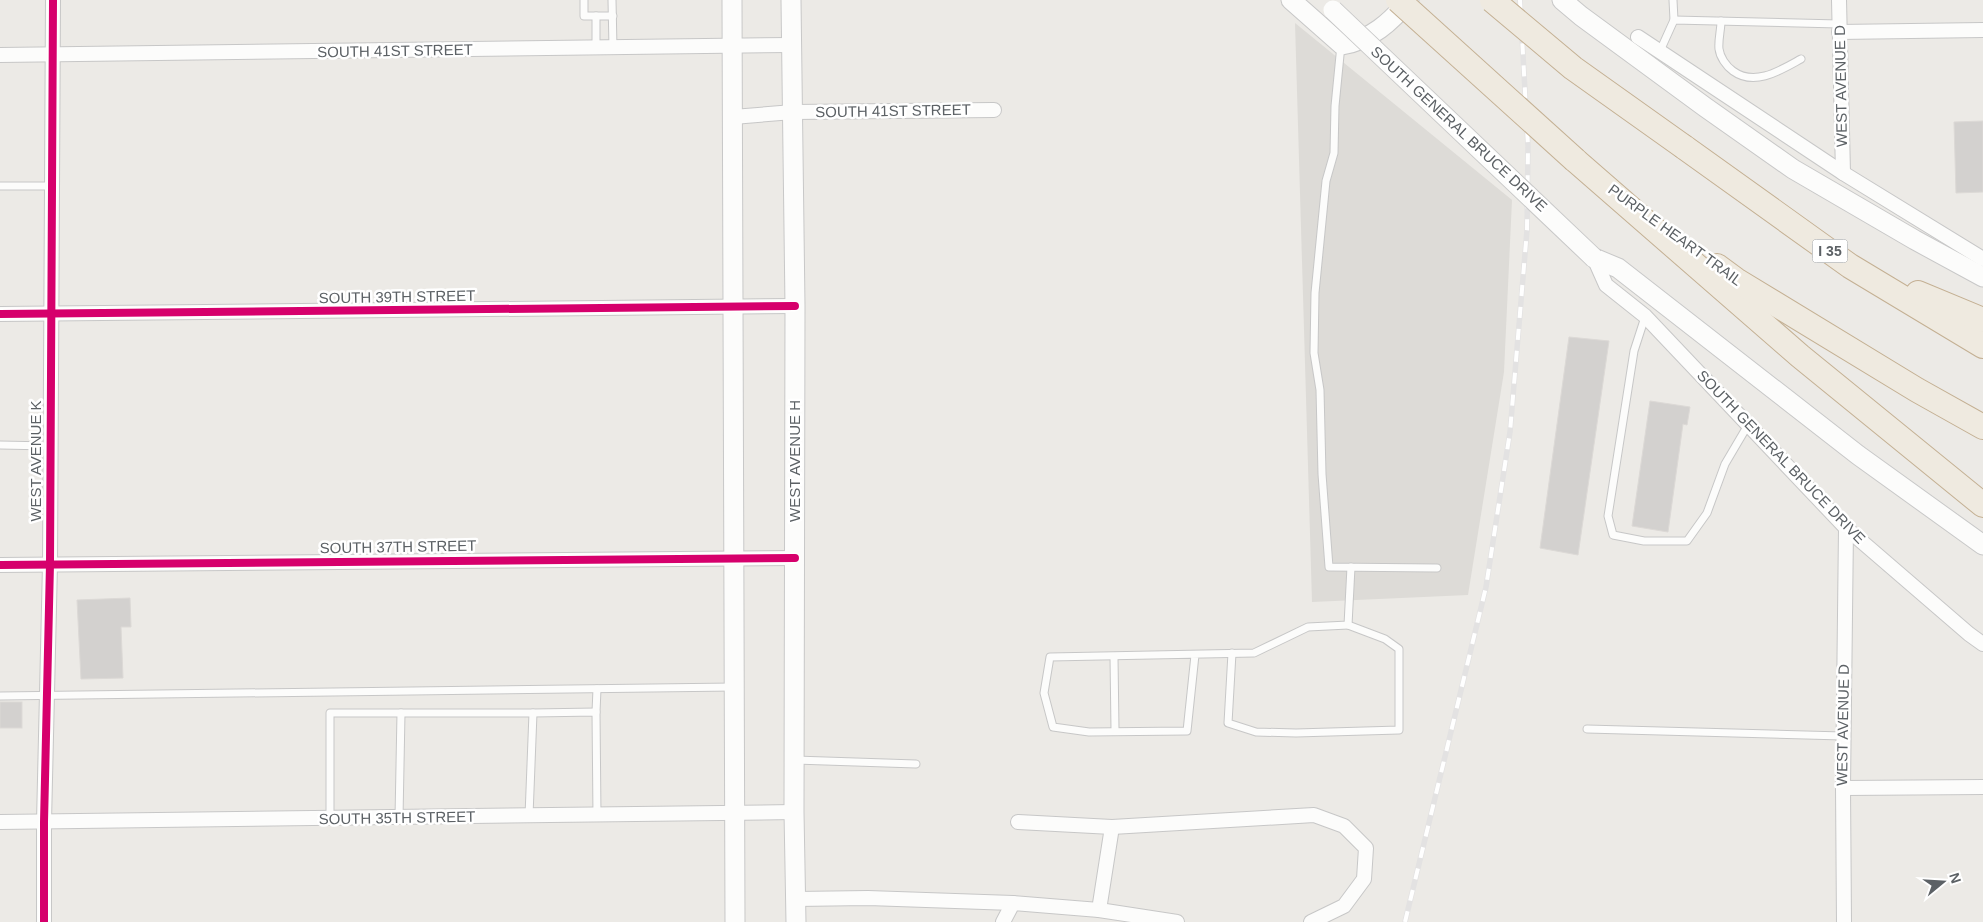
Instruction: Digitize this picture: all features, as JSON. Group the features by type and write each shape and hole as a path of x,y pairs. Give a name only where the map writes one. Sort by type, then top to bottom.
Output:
{"highway":[{"name":"PURPLE HEART TRAIL","path":"1398,0 1575,160 1736,280 1917,390 1983,427"},
{"name":"I 35","path":"1492,0 1573,68 1850,266 1983,346"},
{"path":"1575,160 1800,356 1983,505"},
{"path":"1850,266 1983,320"}],"main road":[{"path":"732,0 735,922"},
{"name":"WEST AVENUE H","path":"791,0 790,44 793,112 795,306 794,812 796,922"},
{"path":"1291,0 1342,45 1357,42 1393,20 1409,0"},
{"path":"1562,0 1697,102 1793,169 1975,273"},
{"name":"SOUTH GENERAL BRUCE DRIVE","path":"1328,5 1594,258 1618,268 1858,455 1983,545"}],"street":[{"name":"WEST AVENUE K","path":"44,922 44,822 50,564 53,0"},
{"name":"WEST AVENUE D","path":"1839,0 1843,173"},
{"path":"1839,28 1983,30"},
{"path":"1638,37 1843,173 1983,260"},
{"name":"SOUTH 41ST STREET","path":"0,55 732,47 790,44"},
{"name":"SOUTH 41ST STREET","path":"733,117 793,112 994,110"},
{"name":"SOUTH GENERAL BRUCE DRIVE","path":"1594,258 1606,285 1645,316 1846,528 1983,644"},
{"name":"SOUTH 39TH STREET","path":"0,314 50,315 795,306"},
{"name":"WEST AVENUE D","path":"1844,922 1843,736 1846,528"},
{"name":"SOUTH 37TH STREET","path":"0,565 795,558"},
{"path":"1843,788 1983,787"},
{"name":"SOUTH 35TH STREET","path":"0,822 597,816 794,812"},
{"path":"1018,822 1112,827 1314,814 1344,826 1366,848 1364,879 1344,906 1311,922"},
{"path":"1099,910 1112,827"},
{"path":"796,899 868,898 1013,903 1099,910 1177,922"},
{"path":"1003,922 1013,903"}],"lane":[{"path":"584,0 584,16 612,16"},
{"path":"612,0 613,48"},
{"path":"1660,51 1674,20 1673,0"},
{"path":"596,16 596,48"},
{"path":"1674,20 1839,28"},
{"path":"1721,21 1719,48 1721,56 1728,68 1739,76 1757,78 1772,75 1801,59"},
{"path":"1342,45 1334,106 1334,153 1326,181 1318,252 1314,353 1320,390 1322,474 1329,567 1437,568"},
{"path":"0,186 52,186"},
{"path":"1645,316 1634,351 1608,516 1613,535 1644,542 1688,540 1707,513 1725,464 1748,425"},
{"path":"0,445 50,446"},
{"path":"1348,625 1351,567"},
{"path":"1195,655 1187,731 1114,730 1089,732 1053,727 1044,693 1050,657 1114,657 1232,653 1254,653 1308,627 1348,625 1385,639 1399,649 1399,730 1296,733 1256,732 1228,723 1232,653"},
{"path":"1114,657 1114,730"},
{"path":"0,696 734,687"},
{"path":"597,689 597,816"},
{"path":"330,819 330,713 596,712"},
{"path":"400,818 401,713"},
{"path":"530,816 532,713"},
{"path":"1587,729 1843,736"},
{"path":"794,760 916,764"}],"shaded area":[{"path":"1295,23 1512,200 1504,372 1468,595 1312,602"}],"building":[{"path":"1983,121 1983,192 1956,193 1954,122"},
{"path":"1569,337 1609,341 1578,555 1540,548"},
{"path":"1650,401 1690,407 1687,425 1683,424 1668,532 1632,526"},
{"path":"130,598 131,627 121,627 123,678 81,679 77,600"},
{"path":"0,702 22,702 22,728 0,728"}],"railway":[{"path":"1405,922 1486,587 1510,432 1527,230 1528,146 1520,0"}],"cycle path":[{"path":"44,922 44,822 50,564 53,0"},
{"path":"0,314 795,306"},
{"path":"0,565 795,558"}]}
